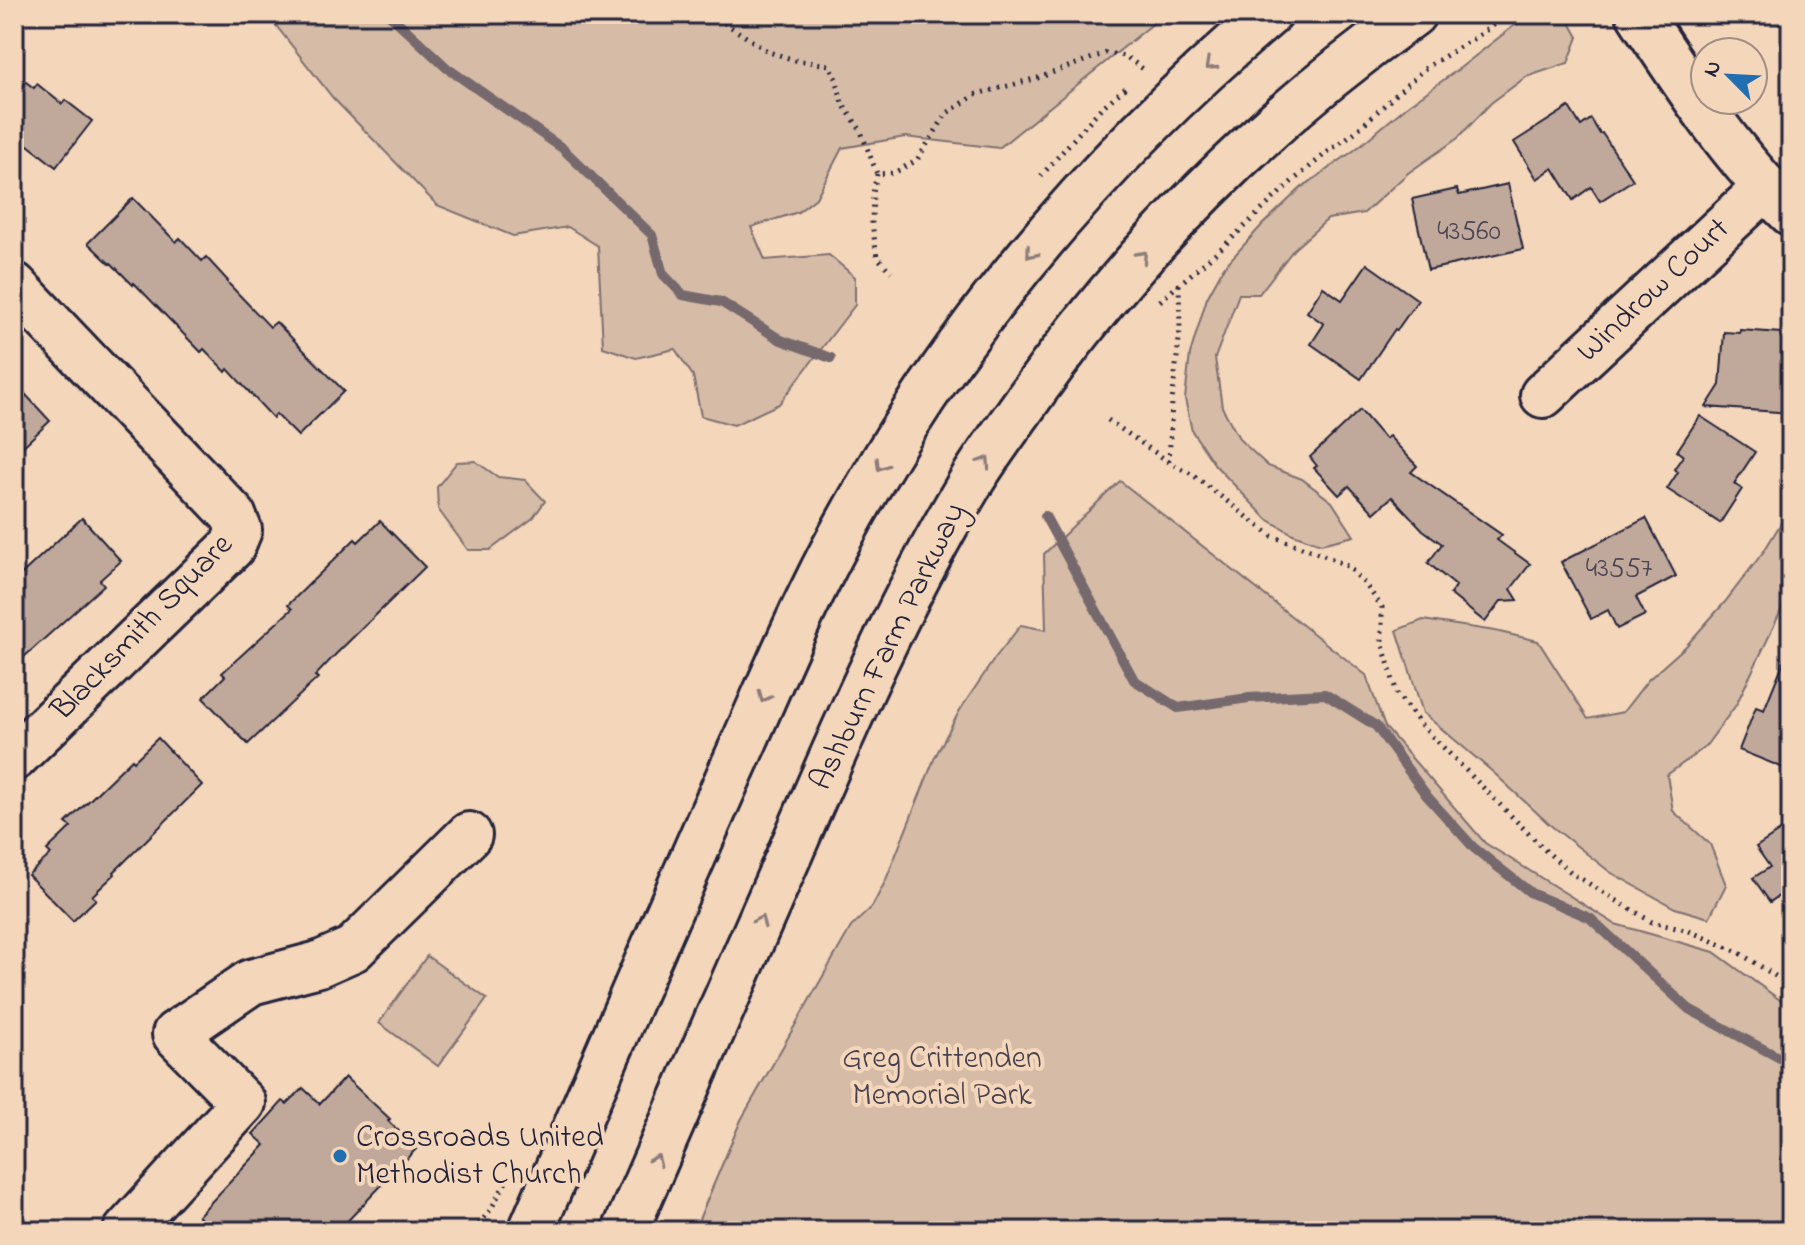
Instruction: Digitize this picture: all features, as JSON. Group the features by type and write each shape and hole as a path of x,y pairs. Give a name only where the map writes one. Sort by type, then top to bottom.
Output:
{"main road":[{"path":"531,1231 812,590 893,445 995,296 1062,215 1151,122 1214,61 1269,14"},
{"name":"Ashburn Farm Parkway","path":"625,1231 858,698 899,612 971,482 1083,325 1179,216 1277,121 1413,14"},
{"path":"1639,14 1693,96 1778,200"},
{"name":"Windrow Court","path":"1543,395 1778,200"},
{"name":"Blacksmith Square","path":"14,285 233,515 239,530 232,547 14,758"},
{"path":"126,1231 243,1103 175,1034 251,982 319,964 353,949 469,835"}],"path":[{"path":"711,14 769,52 829,65 842,103 860,129 877,174 872,223 877,257 891,272"},
{"path":"1159,301 1424,69 1508,14"},
{"path":"877,174 894,173 917,160 947,113 977,94 1038,78 1106,53 1125,56 1146,71"},
{"path":"1169,462 1180,330 1179,283"},
{"path":"1108,420 1193,475 1272,536 1349,567 1382,607 1382,642 1397,694 1422,726 1546,851 1573,874 1652,922 1689,931 1738,952 1791,986"}],"green space":[{"path":"267,14 1165,14 999,148 905,137 842,148 816,198 798,212 751,227 765,260 829,255 855,277 855,305 779,404 734,425 701,416 693,376 675,349 636,358 603,347 598,246 568,227 513,236 437,205 333,98"},
{"path":"1529,14 1565,14 1578,37 1568,63 1526,77 1491,103 1458,138 1408,173 1364,213 1328,219 1294,249 1259,294 1239,294 1215,358 1222,407 1240,440 1268,466 1302,479 1332,502 1354,536 1321,544 1293,534 1267,519 1215,465 1192,431 1185,399 1190,354 1207,298 1224,267 1301,188"},
{"path":"475,461 498,477 525,480 545,501 533,518 490,550 468,550 438,509 437,487 457,462"},
{"name":"Greg Crittenden Memorial Park","path":"1120,481 1366,675 1385,727 1485,843 1615,924 1714,952 1791,1008 1791,1231 694,1231 741,1120 851,927 872,907 885,882 935,757 960,710 1021,625 1046,630 1044,554"},
{"path":"1791,507 1791,579 1786,600 1736,705 1705,747 1667,775 1673,811 1710,844 1726,885 1709,918 1675,908 1610,872 1549,824 1423,713 1397,630 1423,620 1538,641 1588,719 1623,712 1648,680 1686,646 1725,602 1764,551"},
{"path":"427,956 487,999 438,1066 379,1023"}],"building":[{"path":"14,73 34,88 37,84 62,104 65,100 92,121 56,167 14,134"},
{"path":"1569,107 1581,126 1591,119 1633,180 1600,201 1591,187 1573,200 1553,168 1537,179 1514,142"},
{"path":"1508,184 1523,249 1428,270 1412,199 1457,189 1459,195"},
{"path":"133,198 176,242 180,238 202,261 206,257 270,327 276,322 344,391 298,436 276,414 273,418 228,369 226,372 204,349 201,352 134,283 88,243"},
{"path":"1367,264 1418,300 1361,379 1311,344 1324,324 1307,312 1323,287 1342,300"},
{"path":"1740,330 1781,333 1781,338 1791,339 1791,413 1706,407 1720,385 1724,332 1740,333"},
{"path":"14,382 50,421 14,455"},
{"path":"1360,410 1385,439 1389,436 1417,466 1411,472 1502,535 1497,540 1530,564 1511,589 1518,600 1501,601 1485,622 1450,594 1456,586 1428,563 1442,544 1423,530 1392,497 1374,513 1349,486 1339,495 1314,468 1317,466 1310,457"},
{"path":"1700,416 1755,452 1734,484 1742,489 1720,523 1667,489 1678,472 1674,469 1683,456 1677,451"},
{"path":"82,518 121,561 100,580 104,585 14,666 14,581"},
{"path":"1646,518 1676,576 1636,597 1645,615 1617,629 1608,610 1591,619 1561,562"},
{"path":"380,521 425,567 337,653 315,676 318,678 248,744 203,698 225,676 222,673 292,609 288,605 355,539 358,542"},
{"path":"1790,646 1791,771 1739,750 1756,707 1764,710"},
{"path":"158,738 202,785 114,872 92,896 96,899 73,921 28,875 51,854 47,850 71,827 66,823"},
{"path":"1791,824 1791,899 1786,891 1770,902 1753,878 1770,867 1756,847"},
{"name":"Crossroads United Methodist Church","path":"345,1077 417,1148 338,1231 213,1231 198,1216 265,1145 253,1134 283,1101 287,1104 303,1088 320,1104"}],"waterway":[{"path":"389,14 447,68 562,148 652,235 663,274 683,295 721,302 781,340 831,358"},
{"path":"1045,516 1134,680 1178,708 1249,698 1325,694 1376,726 1427,796 1474,848 1531,893 1590,918 1689,1009 1791,1064"}],"place":[{"name":"Crossroads United Methodist Church","path":"340,1156"}]}
